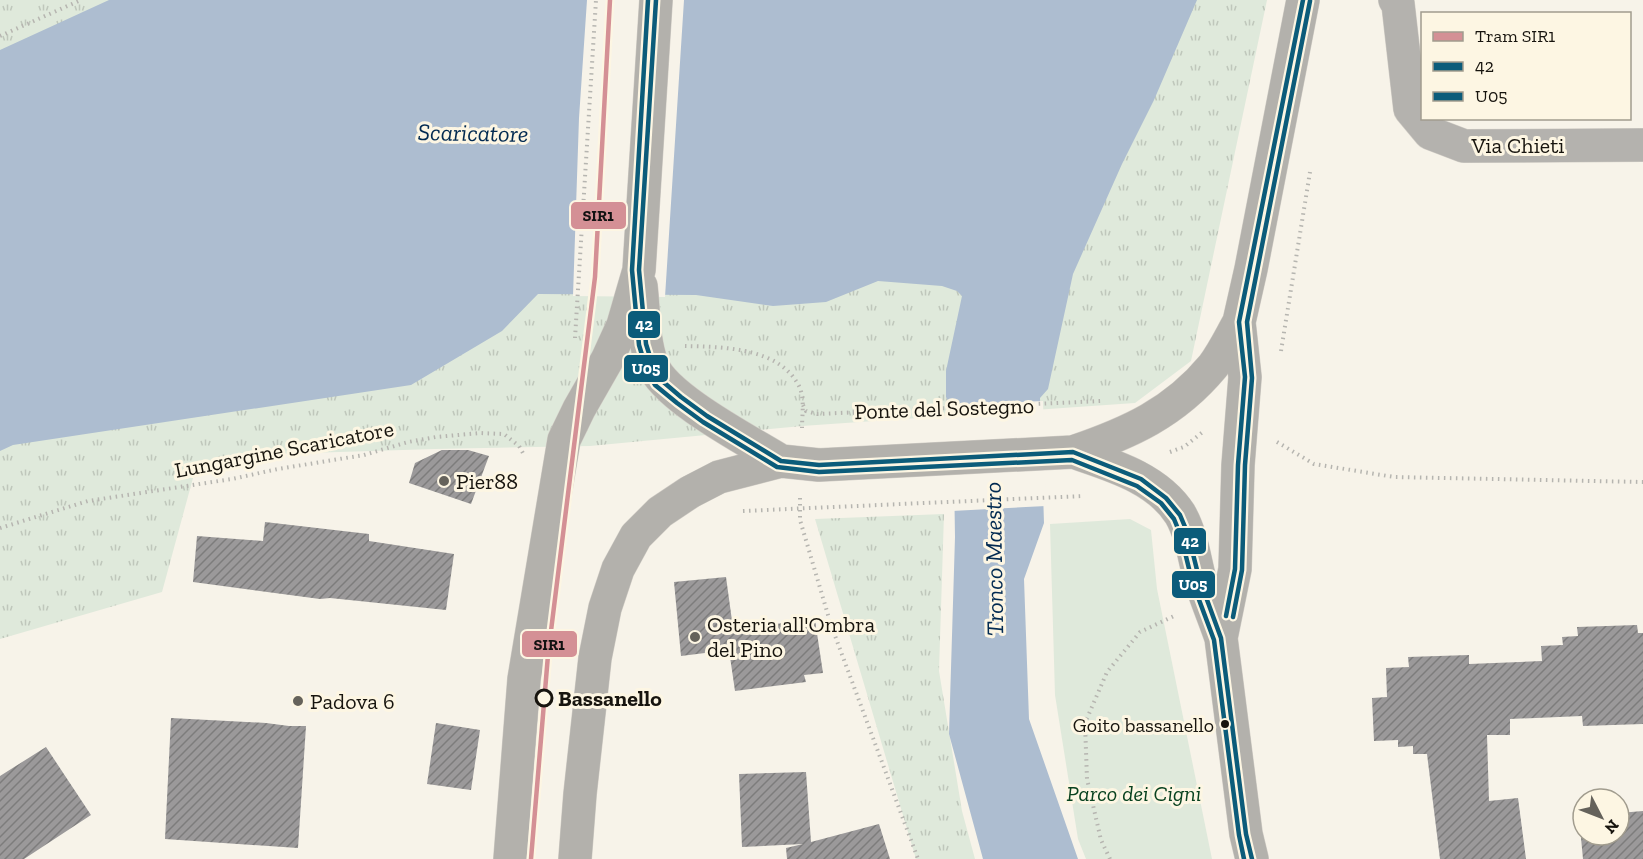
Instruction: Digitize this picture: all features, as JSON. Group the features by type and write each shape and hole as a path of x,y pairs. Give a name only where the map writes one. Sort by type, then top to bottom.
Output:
{"main road":[{"path":"510,859 524,679 564,440 607,360 634,326 656,0"},
{"path":"575,859 595,658 605,608 618,569 636,536 660,512 690,492 719,477 781,461 819,465 1073,452 1120,436 1157,416 1189,393 1215,364 1239,322 1303,0"},
{"path":"1221,638 1235,569 1238,465 1245,377 1239,322"},
{"path":"634,326 646,344 653,366 661,380 707,416 781,461"},
{"path":"1073,452 1141,479 1166,498 1180,514 1188,534 1199,578 1221,638 1246,834 1252,859"}],"street":[{"name":"Via Chieti","path":"1395,0 1398,4 1410,109 1430,133 1464,146 1643,145"}],"path":[{"path":"0,36 81,0"},
{"path":"577,322 596,0"},
{"path":"1280,356 1311,164"},
{"name":"Ponte del Sostegno","path":"682,346 713,347 770,358 790,373 800,387 806,411 817,414 1072,403"},
{"name":"Lungargine Scaricatore","path":"0,528 88,501 232,479 364,455 408,442 436,437 480,433 504,434 519,446 527,460"},
{"path":"1271,438 1314,464 1394,477 1643,482"},
{"path":"737,511 1073,496"},
{"path":"800,509 800,520 831,625 918,859"},
{"path":"1110,859 1101,840 1087,779 1085,723 1107,672 1140,632 1181,613"}],"green space":[{"path":"0,0 1267,0 1191,361 1135,403 802,426 590,446 275,454 193,478 162,592 0,639"},
{"path":"944,514 939,671 962,811 975,859 916,859 815,519"},
{"name":"Parco dei Cigni","path":"1130,519 1151,530 1157,589 1212,859 1086,859 1078,839 1055,695 1050,524"}],"water":[{"path":"109,0 1197,0 1154,100 1122,164 1073,274 1048,389 1040,398 1044,523 1024,579 1029,719 1078,859 983,859 949,734 955,537 953,410 946,397 946,371 962,296 957,291 942,286 878,281 826,302 773,306 696,295 538,294 502,331 411,385 13,445 0,451 0,50"}],"pier":[{"path":"587,0 684,0 665,297 573,296 579,118"},
{"path":"1043,401 1046,506 952,511 950,411 947,405"}],"building":[{"path":"442,450 468,450 489,456 471,504 409,483 415,463"},
{"path":"265,522 369,534 369,541 454,554 446,610 330,598 320,599 193,582 197,536 263,541"},
{"path":"726,577 733,628 815,620 823,673 804,675 806,682 735,691 729,650 681,656 674,582"},
{"path":"1637,625 1638,633 1643,633 1643,724 1583,726 1582,716 1510,719 1510,735 1487,735 1489,801 1518,798 1526,859 1440,859 1427,754 1413,754 1413,746 1398,747 1398,740 1374,741 1372,698 1387,697 1386,668 1409,667 1408,657 1469,655 1469,664 1542,661 1541,646 1563,645 1562,637 1578,636 1577,627"},
{"path":"171,718 306,726 298,848 165,839"},
{"path":"436,723 480,730 471,790 427,784"},
{"path":"46,747 91,815 24,859 0,859 0,776"},
{"path":"806,772 811,842 879,824 890,859 787,859 786,848 803,844 742,847 739,774"},
{"path":"1643,811 1643,859 1583,859 1582,847 1631,847 1631,812"}],"tram line":[{"name":"SIR1","path":"531,859 548,655 595,277 610,0"}],"transit line":[{"name":"U05","path":"648,0 632,270 639,345 646,368 655,385 703,422 777,467 819,472 1072,460 1137,486 1161,503 1174,519 1181,536 1192,581 1214,640 1244,859"},
{"name":"42","path":"656,0 639,270 646,344 653,366 661,380 707,416 781,461 819,465 1073,452 1141,479 1166,498 1180,515 1188,534 1199,578 1221,638 1246,834 1252,859"},
{"name":"42","path":"1226,616 1235,569 1238,465 1245,377 1239,322 1303,0"},
{"name":"U05","path":"1233,617 1242,570 1245,465 1252,378 1247,322 1310,1"}],"place":[{"name":"Pier88","path":"444,481"},
{"name":"Osteria all'Ombra del Pino","path":"695,637"},
{"name":"Bassanello","path":"544,698"},
{"name":"Padova 6","path":"298,701"},
{"name":"Goito bassanello","path":"1225,724"}],"water label":[{"name":"Scaricatore","path":"473,133"},
{"name":"Tronco Maestro","path":"994,559"}]}
